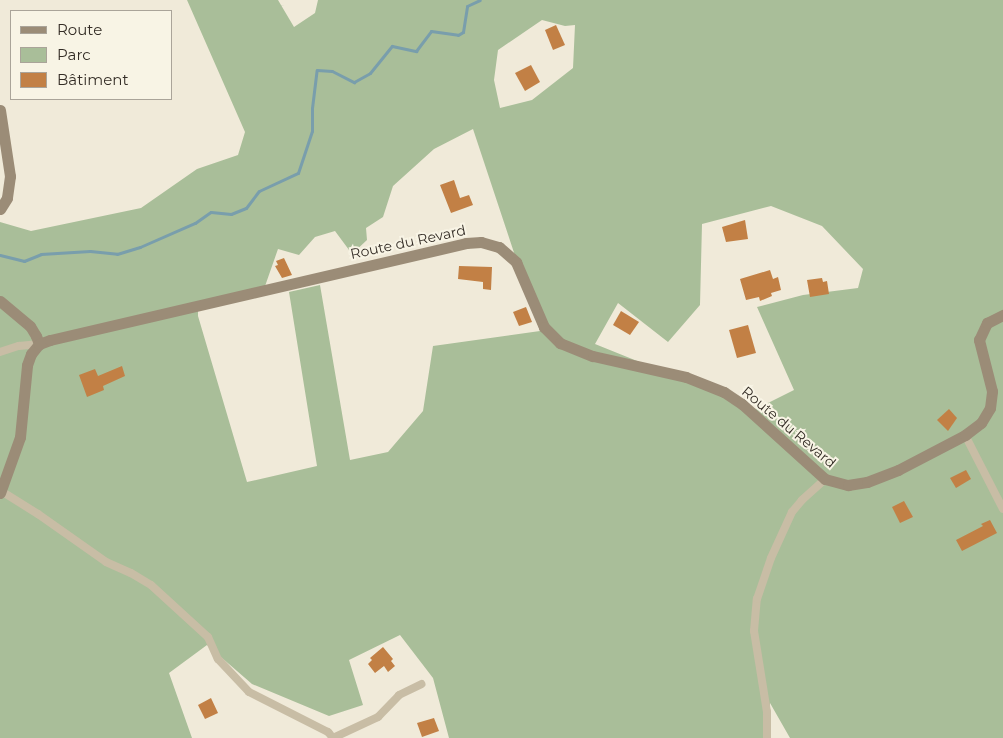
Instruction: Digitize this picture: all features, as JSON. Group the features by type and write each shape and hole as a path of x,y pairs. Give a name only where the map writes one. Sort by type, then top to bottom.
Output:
{"main road":[{"path":"0,110 10,176 7,198 0,208"},
{"name":"Route du Revard","path":"39,344 290,286 416,254 466,243 489,244 499,247 516,262 523,274 544,327 560,343 593,356 686,377 724,392 742,404 825,479 848,485 867,482 898,470 974,430 987,416 992,399 992,391 979,347 980,334 987,323 1003,315"},
{"path":"0,302 30,326 39,344 31,354 20,436 0,492"}],"street":[{"path":"0,352 19,346 39,344"},
{"path":"965,435 1003,509"},
{"path":"767,738 767,712 754,631 756,599 771,558 792,512 825,479"},
{"path":"0,492 38,514 106,562 132,573 151,584 208,637 218,659 249,692 328,732 333,738 378,718 399,695 422,684"}],"green space":[{"path":"187,0 278,0 294,27 315,13 318,0 1003,0 1003,738 790,738 770,703 770,738 449,738 433,678 400,635 349,660 363,705 329,716 252,684 207,645 169,673 192,738 0,738 0,222 31,231 141,208 197,169 238,155 245,132","holes":["542,20 565,26 575,25 573,68 532,100 500,108 494,80 498,50","473,129 540,331 433,346 423,411 388,452 350,460 320,285 289,292 317,466 247,482 198,316 198,304 264,289 278,249 299,255 315,237 335,231 352,254 367,240 366,228 383,217 393,186 434,149","771,206 822,226 863,269 858,288 803,295 757,307 794,390 756,409 595,344 618,303 668,342 700,305 702,224"]}],"building":[{"path":"556,25 565,45 553,50 545,30"},
{"path":"531,65 540,82 525,91 515,73"},
{"path":"454,180 460,198 469,195 473,205 451,213 440,185"},
{"path":"745,220 748,239 726,242 722,227"},
{"path":"284,258 292,275 282,278 275,266 278,265 276,261"},
{"path":"459,266 492,267 491,290 483,289 483,282 458,279"},
{"path":"770,270 773,279 778,277 781,290 771,293 772,296 760,301 759,297 746,300 740,279"},
{"path":"822,278 823,282 827,281 829,294 810,297 807,280"},
{"path":"526,307 532,322 519,326 513,312"},
{"path":"621,311 639,322 630,335 613,325"},
{"path":"748,325 756,353 737,358 729,330"},
{"path":"122,366 125,376 103,386 104,390 87,397 79,375 95,369 98,376"},
{"path":"949,409 957,418 948,431 937,420"},
{"path":"966,470 971,479 956,488 950,478"},
{"path":"904,501 913,517 900,523 892,507"},
{"path":"990,520 997,533 962,551 956,540 983,526 981,524"},
{"path":"383,647 393,659 391,661 395,666 388,672 384,666 375,673 368,664 372,660 370,658"},
{"path":"211,698 218,713 205,719 198,705"},
{"path":"434,718 439,731 422,737 417,723"}],"waterway":[{"path":"0,255 24,261 41,254 90,251 117,254 140,247 195,223 211,212 231,214 246,208 259,191 298,173 312,131 312,108 317,70 332,71 354,82 370,73 392,46 416,51 431,31 458,35 463,32 467,6 480,0"}]}
